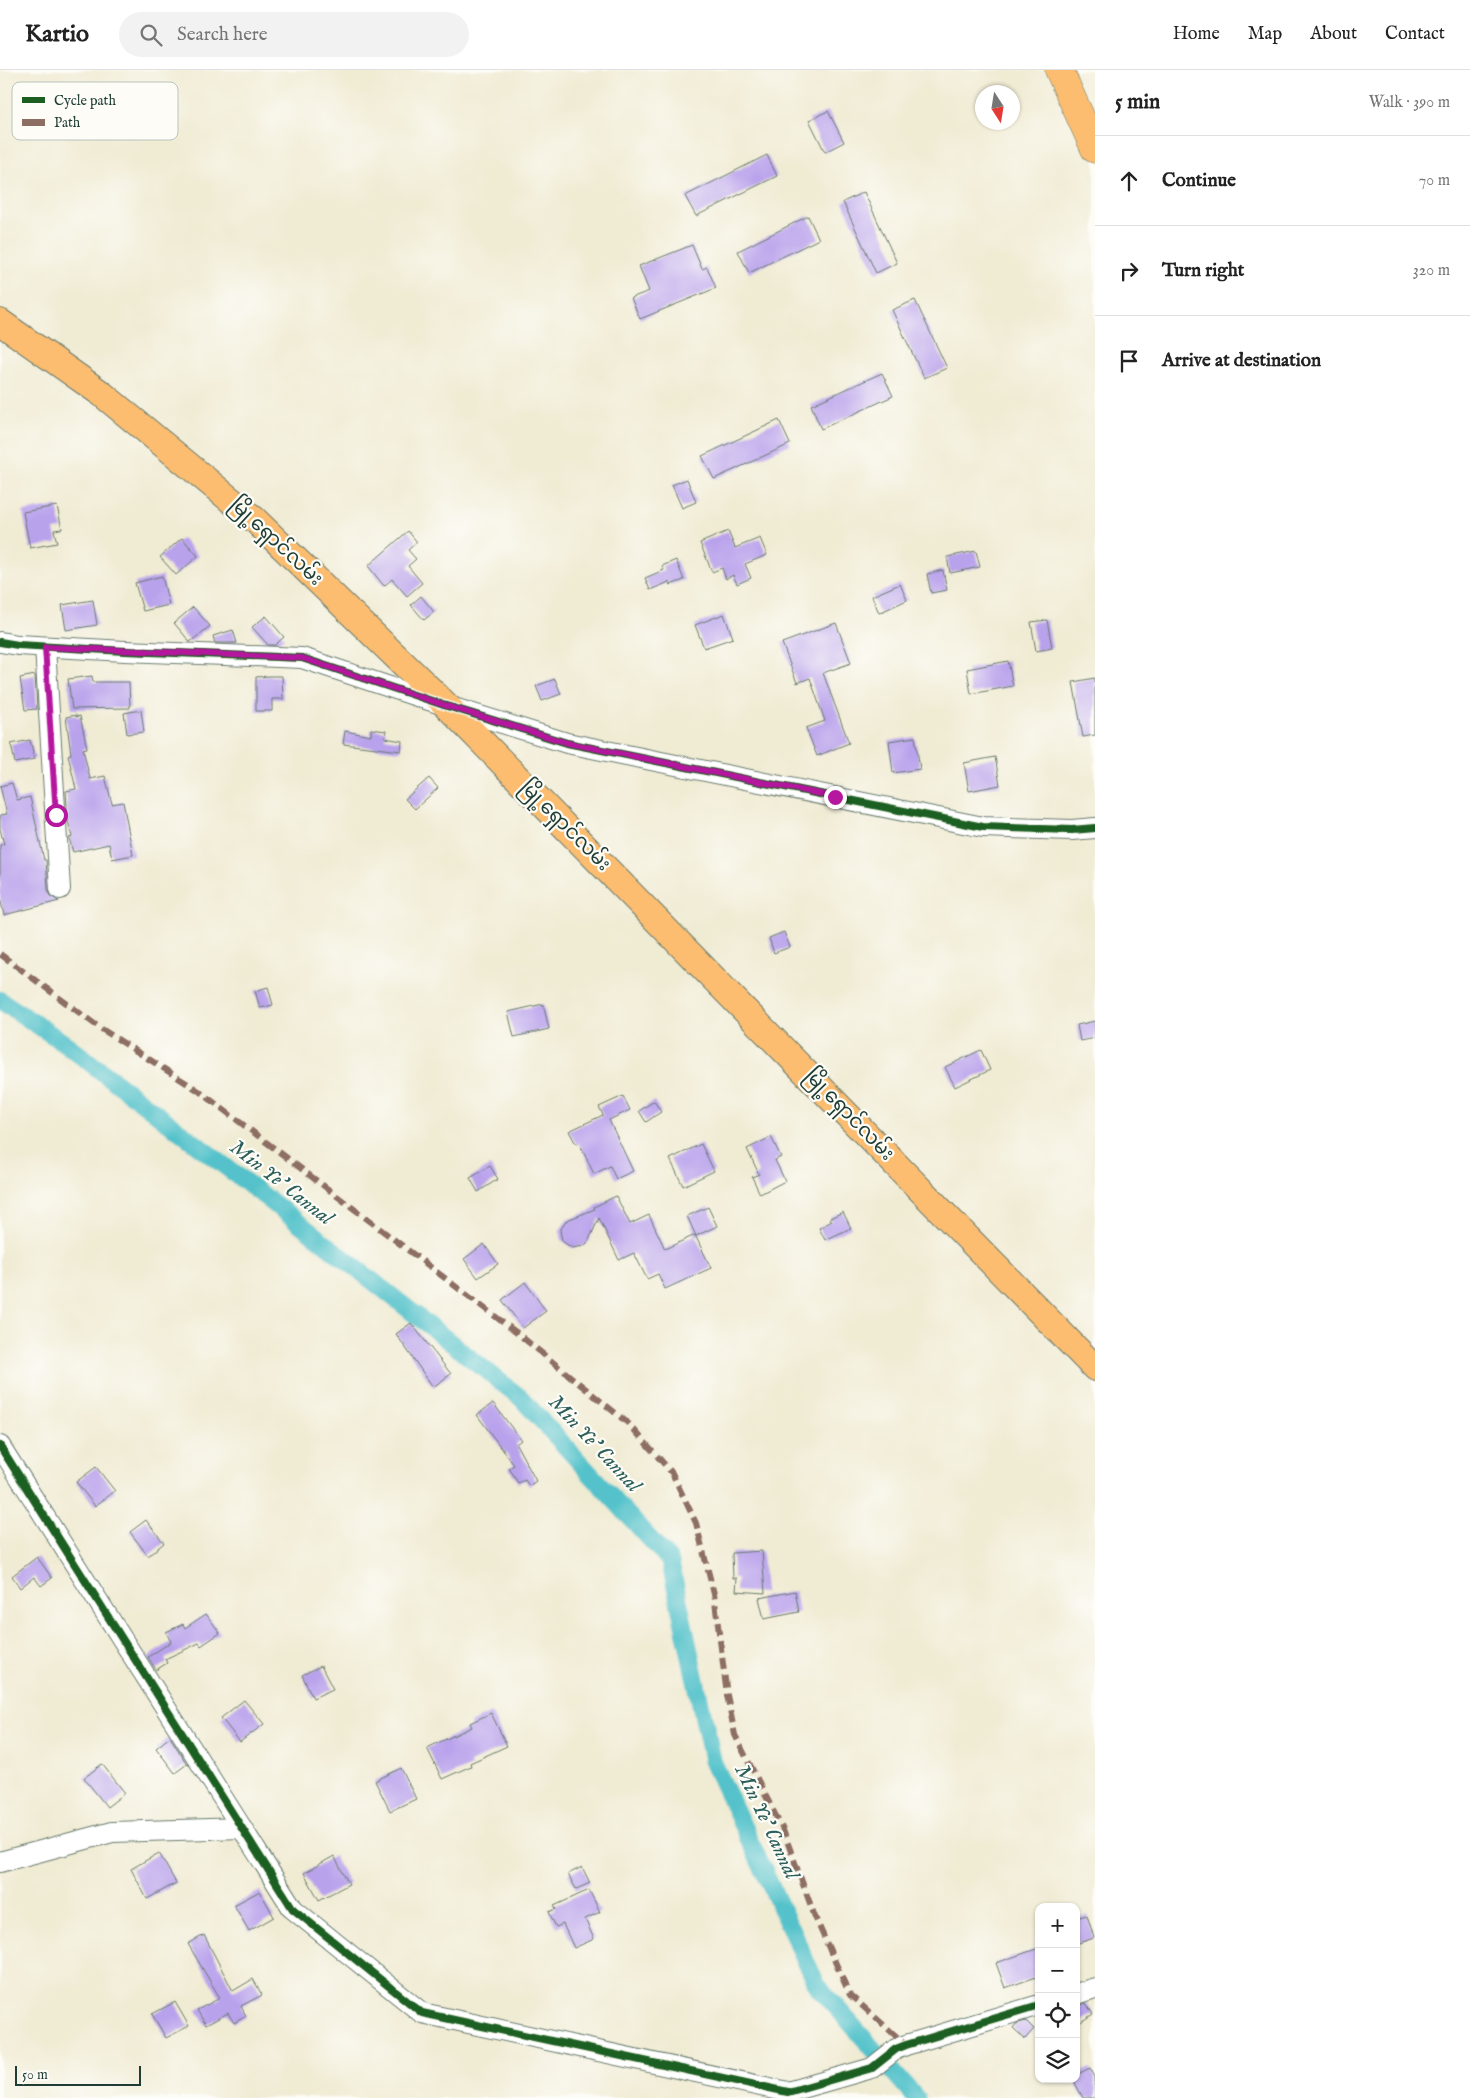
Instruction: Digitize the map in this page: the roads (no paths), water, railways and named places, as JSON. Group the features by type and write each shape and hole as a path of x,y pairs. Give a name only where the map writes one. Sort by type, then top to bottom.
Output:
{"highway":[{"path":"1058,70 1095,148"}],"main road":[{"name":"မြို့ရှောင်လမ်း","path":"0,322 102,394 255,520 447,706 1095,1368"}],"street":[{"path":"0,642 45,647 302,658 447,706 568,743 983,826 1072,830 1095,828"},
{"path":"45,647 60,889"},
{"path":"0,1446 294,1909 422,2013 788,2092 872,2068 896,2049 906,2045 1035,2006"},
{"path":"0,1862 112,1832 242,1828"},
{"path":"1079,1993 1095,1988"}],"waterway":[{"name":"Min Ye' Cannal","path":"0,1000 67,1045 294,1219 521,1398 670,1561 713,1762 817,1985 916,2098"}]}
